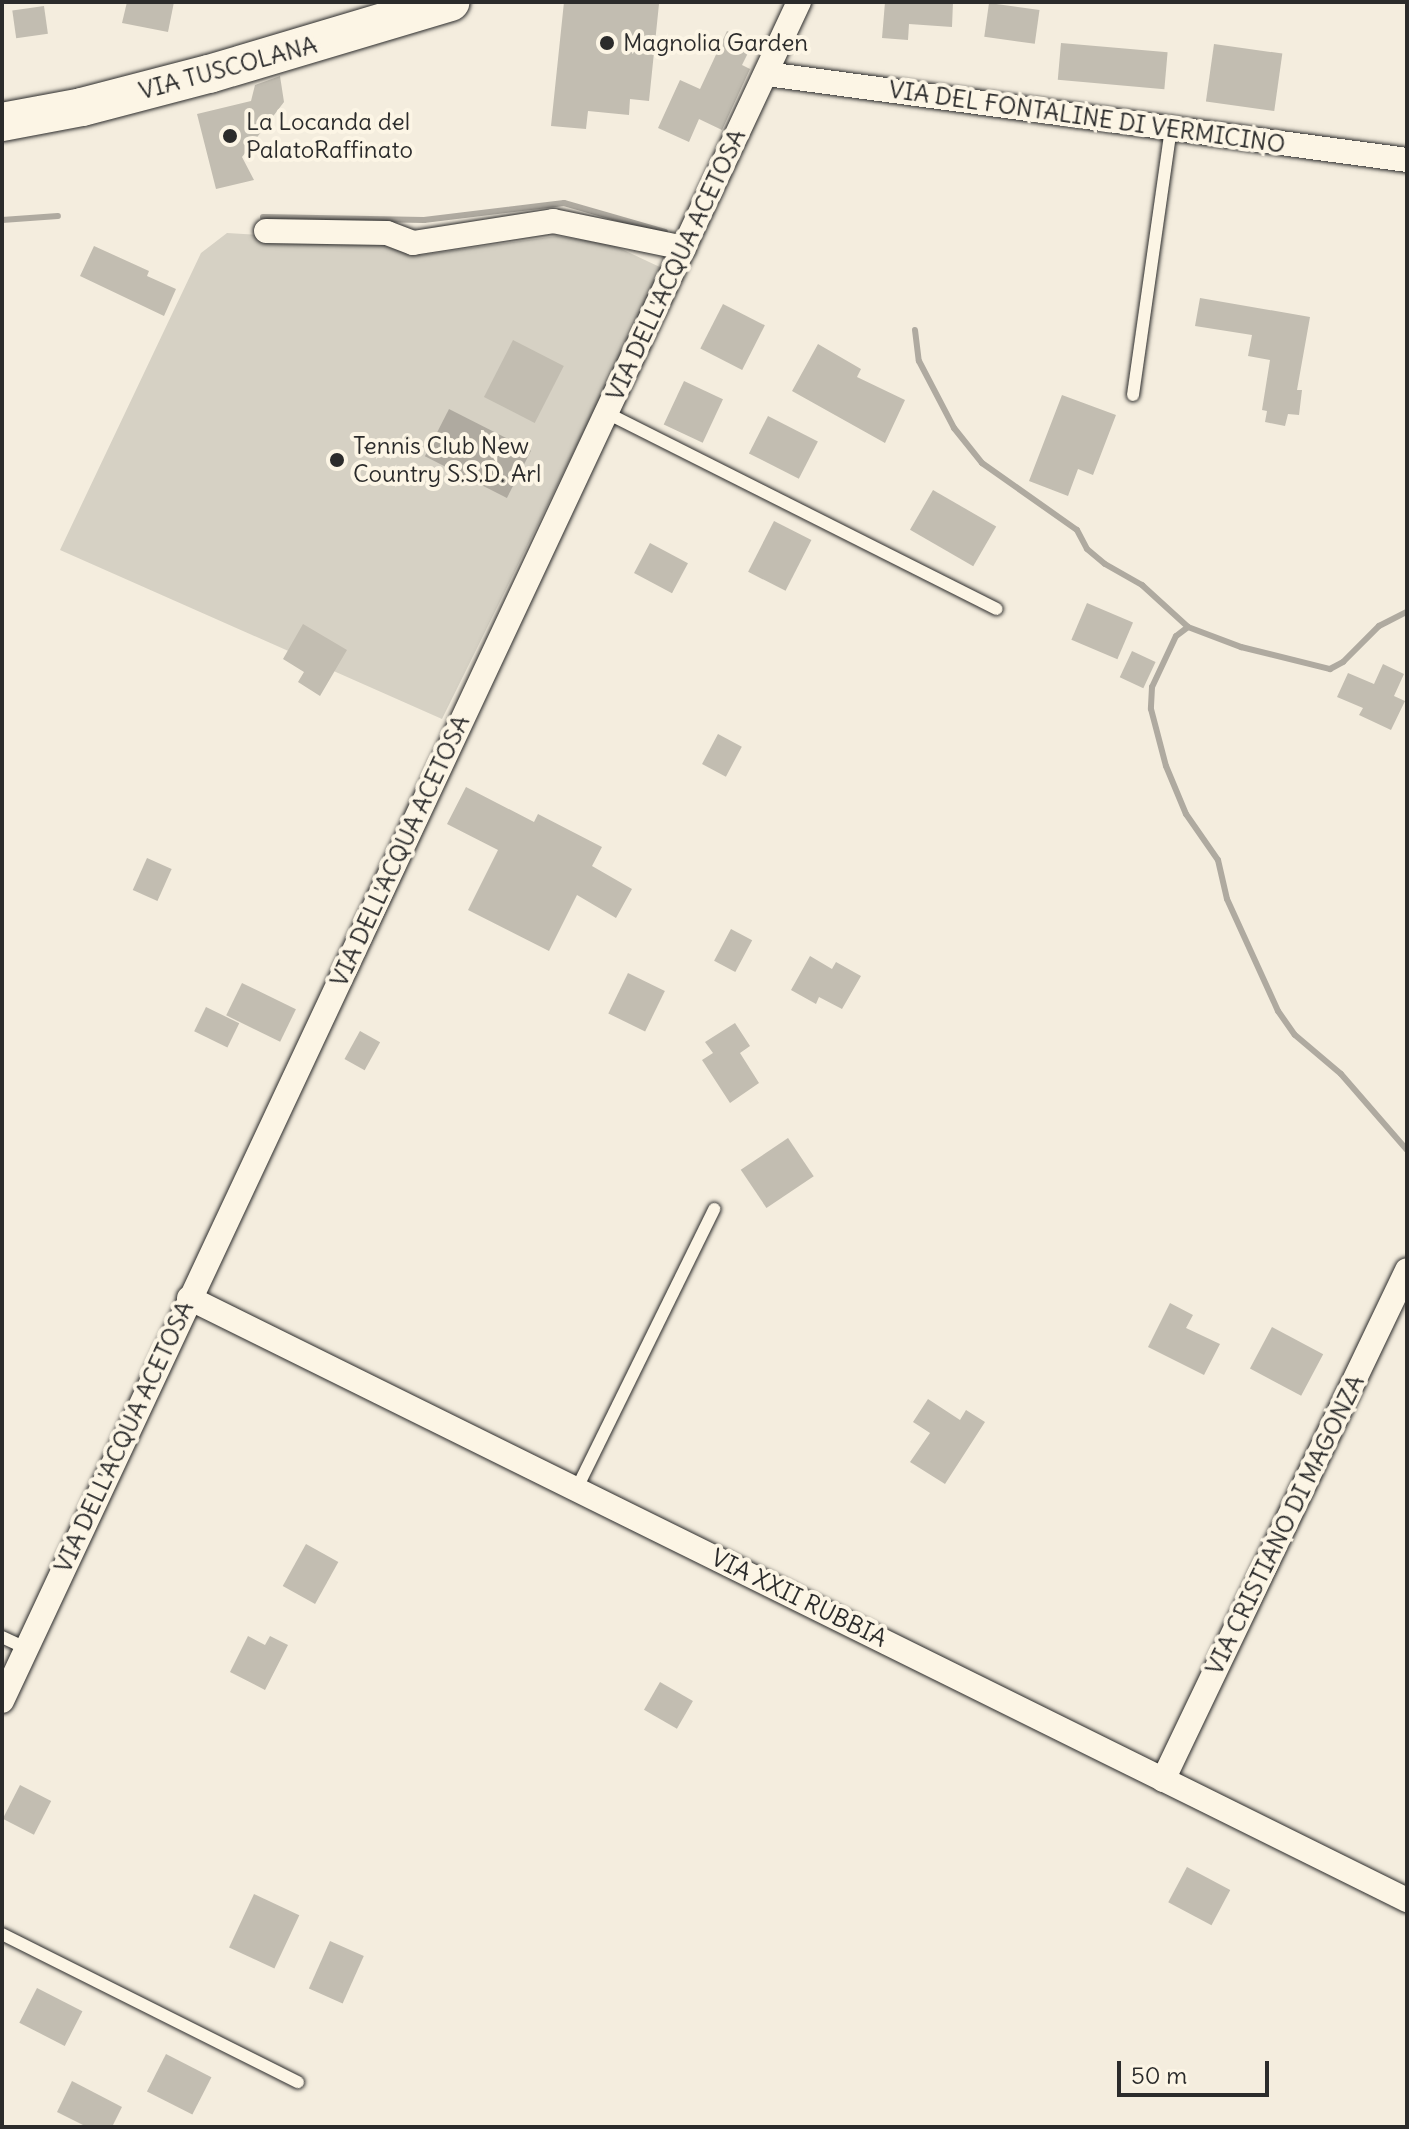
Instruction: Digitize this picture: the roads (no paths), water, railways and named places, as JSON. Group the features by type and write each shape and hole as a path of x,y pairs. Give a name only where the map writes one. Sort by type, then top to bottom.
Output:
{"main road":[{"name":"VIA TUSCOLANA","path":"2,100 244,38 367,2"},
{"name":"VIA TUSCOLANA","path":"2,122 82,107 196,78 451,2"}],"street":[{"name":"VIA DELL'ACQUA ACETOSA","path":"2,1701 799,2"},
{"name":"VIA DEL FONTALINE DI VERMICINO","path":"767,74 1407,160"},
{"path":"266,231 387,233 413,243 553,221 684,248"},
{"name":"VIA CRISTIANO DI MAGONZA","path":"1163,1780 1407,1270"},
{"name":"VIA XXII RUBBIA","path":"189,1298 1407,1900"}],"lane":[{"path":"1133,395 1171,129"},
{"path":"607,413 996,609"},
{"path":"577,1488 714,1209"},
{"path":"2,1637 26,1648"},
{"path":"2,1934 298,2082"}],"waterway":[{"path":"263,217 424,220 564,203 665,232"},
{"path":"2,220 58,216"},
{"path":"915,330 919,361 954,428 982,463 1077,530 1087,549 1105,564 1142,585 1188,627 1241,647 1330,669 1343,662 1379,626 1407,612"},
{"path":"1188,627 1176,636 1152,687 1151,709 1166,766 1186,814 1218,860 1227,899 1278,1011 1295,1035 1341,1074 1407,1150"}],"place":[{"name":"Magnolia Garden","path":"607,43"},
{"name":"La Locanda del PalatoRaffinato","path":"230,136"},
{"name":"Tennis Club New Country S.S.D. Arl","path":"337,460"}]}
